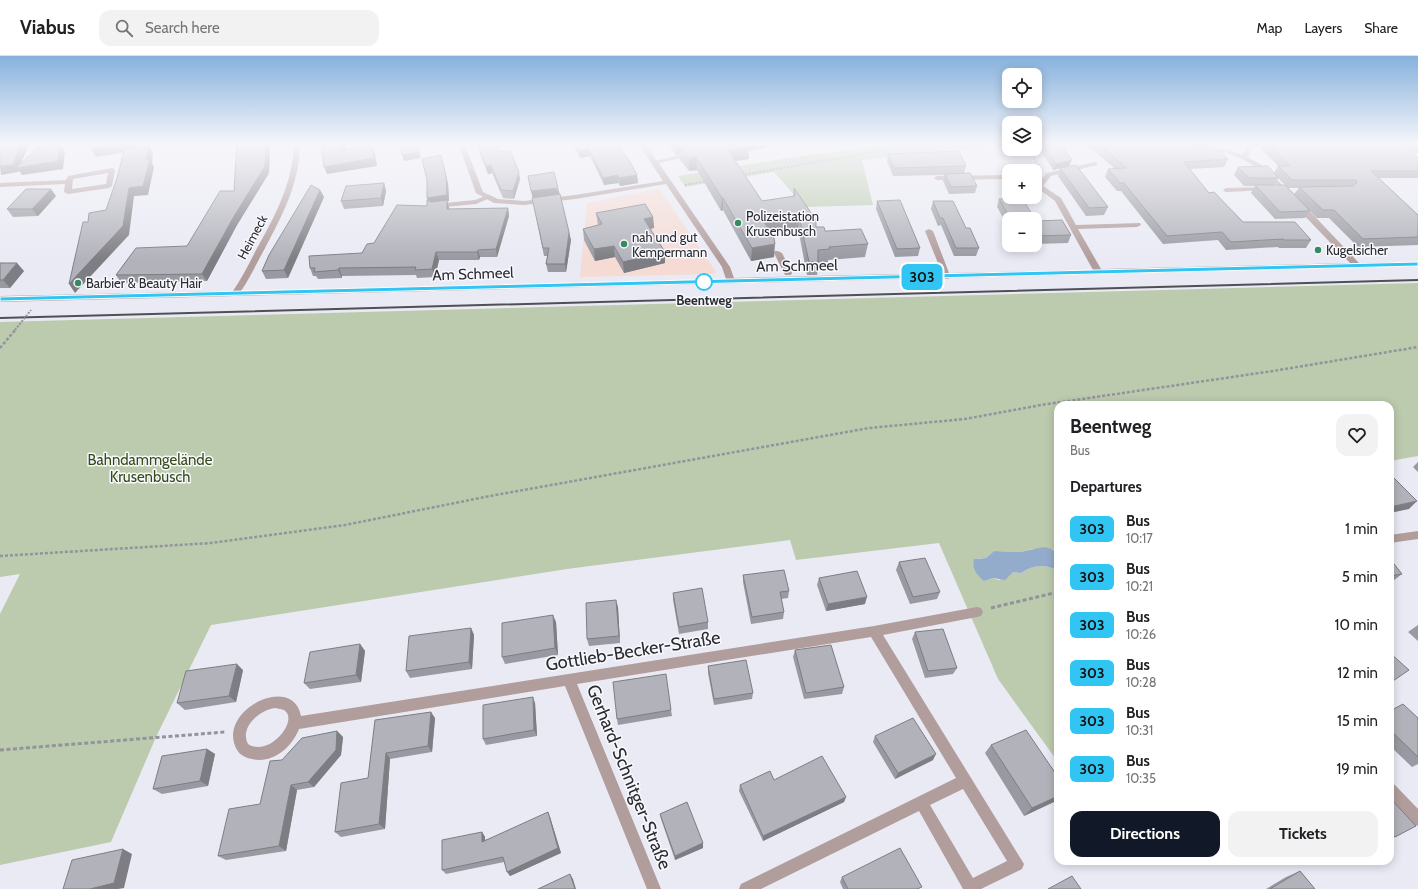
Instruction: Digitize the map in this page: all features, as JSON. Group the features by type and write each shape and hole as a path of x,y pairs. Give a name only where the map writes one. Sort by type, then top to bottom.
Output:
{"street":[{"path":"0,186 69,182 68,192 109,186 110,182"},
{"name":"Heimeck","path":"235,294 270,231 292,182"},
{"path":"476,182 480,193 497,201 524,203 668,185"},
{"path":"666,182 726,267 730,276 730,282"},
{"path":"1278,182 1357,266"},
{"path":"1042,187 1058,200 1099,273"},
{"path":"1226,190 1287,190"},
{"path":"433,206 476,202 488,197"},
{"path":"1073,227 1137,225"},
{"path":"929,231 948,276"},
{"path":"778,253 788,273"},
{"name":"Am Schmeel","path":"0,299 1418,264"},
{"path":"1394,538 1418,535"},
{"name":"Gottlieb-Becker-Straße","path":"295,723 874,631 977,612"},
{"path":"874,631 1017,864 971,888 921,802"},
{"name":"Gerhard-Schnitger-Straße","path":"569,680 654,889"},
{"path":"275,702 289,706 294,713 295,723 292,732 280,745 260,754 250,753 242,747 238,738 242,724 253,711 267,703 275,702"},
{"path":"746,889 965,780"},
{"path":"1394,794 1418,819"}],"path":[{"path":"668,185 696,182"},
{"path":"0,348 31,310"},
{"path":"1068,401 1418,348"},
{"path":"0,556 211,543 345,525 490,496 869,428 965,419 1054,403"},
{"path":"977,612 1054,593"},
{"path":"0,750 240,731"}],"shaded area":[{"path":"655,189 660,190 716,272 713,274 580,277 587,203"}],"green space":[{"path":"682,182 715,182 685,187"},
{"path":"783,182 867,182 873,205 805,207"},
{"name":"Bahndammgelände Krusenbusch","path":"1418,283 1418,456 1394,460 1394,401 1054,401 1054,549 1033,549 1020,552 994,551 986,558 978,558 984,581 993,578 999,580 1013,572 1021,573 1030,568 1039,566 1054,569 1054,756 998,679 939,543 796,560 790,540 567,569 211,625 156,737 111,842 0,865 0,614 20,574 0,577 0,322"}],"water":[{"path":"1044,547 1054,550 1054,569 1039,566 1030,568 1021,573 1013,572 1005,580 993,578 984,581 974,569 974,559 986,558 994,551 1020,552"}],"building":[{"path":"116,182 144,182 143,186 129,188 123,226 69,284 83,222 88,222 89,213 106,210"},
{"path":"235,182 255,182 202,274 116,275 136,248 187,246 220,191 234,191"},
{"path":"427,182 446,182 447,195 427,198"},
{"path":"498,182 516,182 513,191 501,190"},
{"path":"529,182 556,182 558,188 531,191"},
{"path":"712,182 749,182 762,201 795,196 794,188 816,220 816,227 824,227 825,231 861,229 868,244 829,247 830,249 818,250 818,262 809,262 799,216 764,222 774,238 775,244 752,248"},
{"path":"949,182 975,182 977,186 951,187"},
{"path":"1070,182 1089,182 1108,207 1089,208"},
{"path":"1119,182 1200,182 1209,193 1214,192 1243,222 1295,222 1311,240 1283,239 1231,242 1222,232 1167,236 1124,183"},
{"path":"1383,182 1418,215 1418,237 1363,239 1334,210 1323,210 1299,187 1353,186 1357,183"},
{"path":"384,183 381,198 341,201 346,186"},
{"path":"311,185 320,190 284,270 262,271 269,255"},
{"path":"1255,185 1285,185 1310,211 1280,212"},
{"path":"26,189 51,189 32,209 7,209"},
{"path":"560,194 569,232 565,264 546,264 549,248 543,248 532,198"},
{"path":"427,200 431,202 447,200 447,209 508,208 496,249 478,250 477,252 436,252 432,269 415,270 416,267 339,268 338,270 314,272 315,268 310,268 309,256 362,253 367,244 374,243 397,205 427,206"},
{"path":"900,200 920,248 897,249 877,201"},
{"path":"933,201 953,201 966,228 970,228 979,248 956,248 943,218 940,218"},
{"name":"nah und gut Kempermann","path":"645,204 653,217 644,219 665,252 623,262 614,246 594,249 583,229 602,224 596,213"},
{"path":"1002,204 1026,204 1031,212 1007,212"},
{"path":"1062,220 1071,235 1042,236 1042,221"},
{"path":"0,263 17,263 3,280 0,280"},
{"path":"1394,478 1417,501 1394,506"},
{"path":"925,558 940,592 913,597 899,562"},
{"path":"1394,564 1402,574 1394,575"},
{"path":"784,570 789,591 780,592 784,612 752,617 743,575"},
{"path":"857,571 867,597 828,604 819,578"},
{"path":"702,588 708,622 679,627 673,593"},
{"path":"616,600 619,636 587,639 586,603"},
{"path":"553,615 555,648 502,657 502,623"},
{"path":"471,628 469,662 406,671 409,636"},
{"path":"943,629 957,668 928,671 915,632"},
{"path":"360,644 356,675 304,683 310,652"},
{"path":"831,645 844,687 806,693 795,650"},
{"path":"1394,657 1409,670 1394,680"},
{"path":"746,660 753,693 714,699 708,666"},
{"path":"237,664 229,696 177,703 186,671"},
{"path":"666,674 671,710 617,719 613,682"},
{"path":"533,697 534,730 483,739 483,705"},
{"path":"1403,704 1418,718 1418,757 1394,734 1394,709"},
{"path":"431,712 428,746 386,753 379,824 335,832 341,783 368,778 375,720"},
{"path":"913,718 936,754 898,773 875,736"},
{"path":"1026,730 1054,771 1054,798 1032,808 991,745"},
{"path":"337,731 336,750 308,782 291,785 279,846 218,856 229,809 260,804 270,761 282,760 302,738"},
{"path":"207,749 200,781 153,789 162,756"},
{"path":"822,756 846,797 763,836 740,785 770,771 774,780"},
{"path":"687,802 703,843 675,856 660,814"},
{"path":"1394,802 1416,826 1395,837 1394,836"},
{"path":"548,812 558,848 507,872 503,857 442,870 442,840 482,832 482,842"},
{"path":"900,848 922,887 917,889 848,889 842,877"},
{"path":"123,849 114,883 90,889 63,889 72,860"},
{"path":"1300,871 1315,889 1270,889"},
{"path":"570,874 575,889 538,889"},
{"path":"1072,876 1081,889 1048,889"}],"railway":[{"path":"0,318 1418,280"}],"bus line":[{"name":"303","path":"0,299 105,298 1418,264"}],"place":[{"name":"Polizeistation Krusenbusch","path":"738,223"},
{"name":"nah und gut Kempermann","path":"624,244"},
{"name":"Kugelsicher","path":"1318,250"},
{"name":"Beentweg","path":"704,282"},
{"name":"Barbier & Beauty Hair","path":"78,283"}]}
